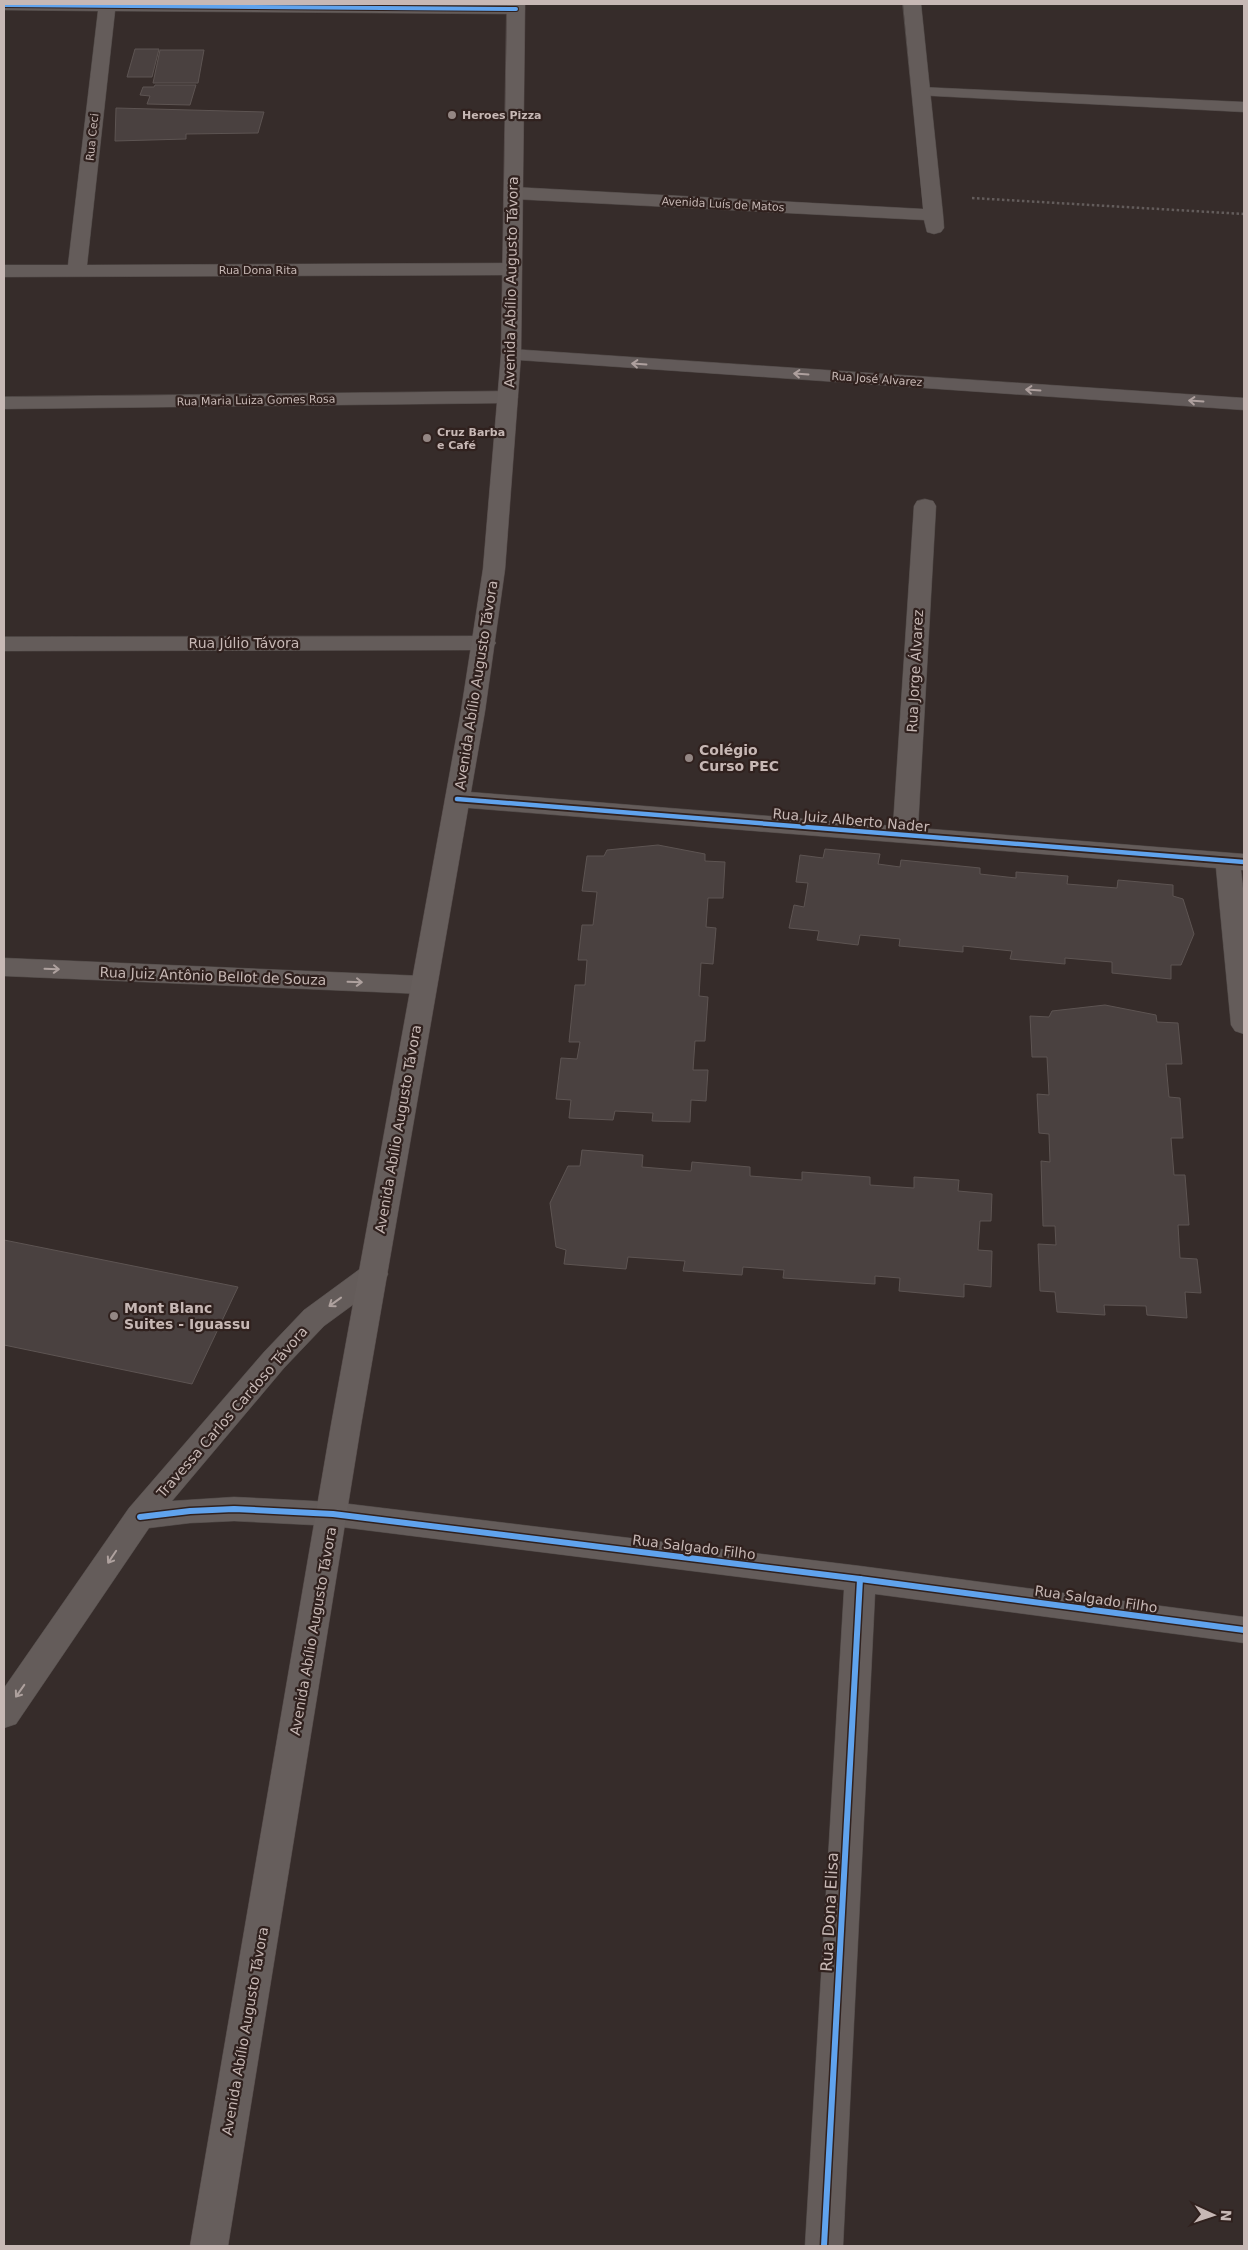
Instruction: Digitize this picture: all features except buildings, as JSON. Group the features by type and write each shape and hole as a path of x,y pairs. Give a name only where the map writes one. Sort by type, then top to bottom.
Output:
{"main road":[{"name":"Avenida Abílio Augusto Távora","path":"209,2246 333,1514 346,1425 484,643 494,569 511,355 516,6"},
{"name":"Rua José Alvarez","path":"511,355 1244,404"}],"street":[{"name":"Rua Ceci","path":"77,271 107,4"},
{"name":"Avenida Luís de Matos","path":"513,193 934,222 912,4"},
{"path":"4,5 516,6"},
{"name":"Rua Dona Rita","path":"4,271 512,269"},
{"name":"Rua Maria Luiza Gomes Rosa","path":"4,403 508,397"},
{"name":"Rua Jorge Álvarez","path":"905,835 925,506"},
{"name":"Rua Júlio Távora","path":"4,644 484,643"},
{"name":"Rua Juiz Alberto Nader","path":"457,799 1236,861"},
{"path":"1236,861 1244,1025"},
{"name":"Rua Juiz Antônio Bellot de Souza","path":"4,967 423,985"},
{"name":"Travessa Carlos Cardoso Távora","path":"4,1714 140,1517 274,1360 314,1318 374,1274"},
{"name":"Rua Salgado Filho","path":"140,1517 190,1510 234,1509 333,1514 860,1578 1244,1630"},
{"name":"Rua Dona Elisa","path":"824,2246 860,1578"}],"lane":[{"path":"920,92 1244,107"}],"path":[{"path":"931,196 1244,214"}],"cycle path":[{"path":"4,5 516,9"},
{"path":"457,799 1244,862"},
{"path":"140,1517 190,1511 234,1509 333,1514 860,1579 1244,1630"},
{"path":"824,2246 860,1579"}],"place":[{"name":"Heroes Pizza","path":"452,115"},
{"name":"Cruz Barba e Café","path":"427,438"},
{"name":"Colégio Curso PEC","path":"689,758"},
{"name":"Mont Blanc Suites - Iguassu","path":"114,1316"}]}
